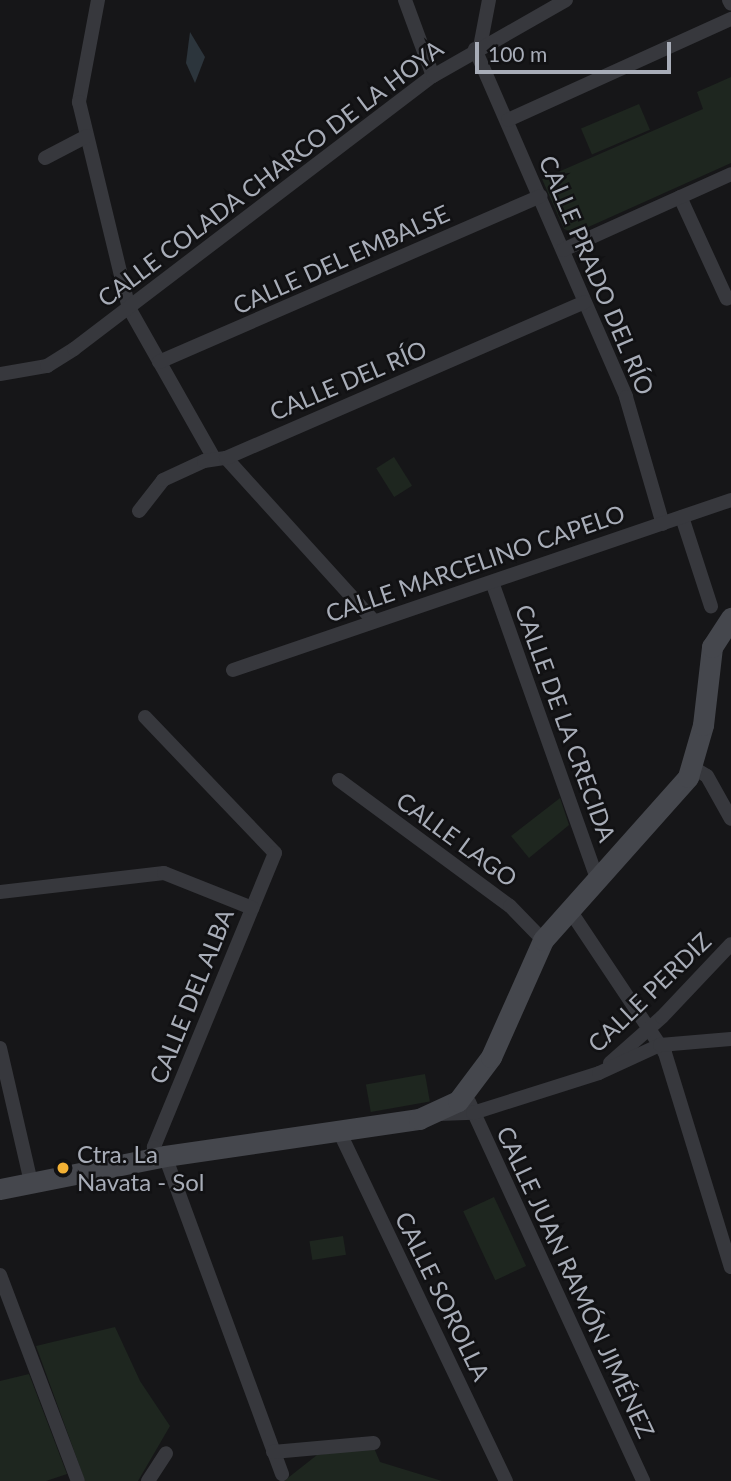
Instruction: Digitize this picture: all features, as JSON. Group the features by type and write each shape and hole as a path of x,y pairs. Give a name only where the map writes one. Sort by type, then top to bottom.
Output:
{"main road":[{"path":"0,1189 160,1157 434,1115 469,1101 543,940 672,798 692,767 712,647 731,618"}],"street":[{"path":"97,0 79,102 130,308 159,362 220,458 374,621"},
{"path":"405,0 433,76"},
{"path":"477,48 489,0"},
{"name":"CALLE COLADA CHARCO DE LA HOYA","path":"0,374 47,366 130,308 433,76 477,48 566,0"},
{"path":"508,120 731,19"},
{"name":"CALLE PRADO DEL RÍO","path":"477,48 626,397 663,524"},
{"path":"45,158 87,136"},
{"path":"563,250 731,174"},
{"name":"CALLE DEL EMBALSE","path":"159,362 540,196"},
{"path":"681,197 727,299"},
{"name":"CALLE DEL RÍO","path":"139,511 163,480 585,302"},
{"name":"CALLE MARCELINO CAPELO","path":"233,670 731,500"},
{"path":"682,517 711,606"},
{"name":"CALLE DE LA CRECIDA","path":"492,582 597,879"},
{"name":"CALLE DEL ALBA","path":"145,716 275,853 154,1147 160,1157"},
{"path":"692,767 707,776 731,819"},
{"name":"CALLE LAGO","path":"339,780 510,906 543,940"},
{"path":"0,892 164,873 252,908"},
{"path":"569,909 660,1045 724,1223 731,1267"},
{"name":"CALLE PERDIZ","path":"599,1073 648,1029 731,944"},
{"name":"CALLE PERDIZ","path":"469,1101 488,1106 599,1073 660,1045 731,1039"},
{"path":"0,1048 31,1182"},
{"path":"469,1101 475,1097 488,1106"},
{"name":"CALLE JUAN RAMÓN JIMÉNEZ","path":"469,1101 643,1481"},
{"name":"CALLE SOROLLA","path":"338,1131 506,1481"},
{"path":"160,1157 282,1475"},
{"path":"0,1275 78,1481"},
{"path":"274,1452 373,1443"},
{"path":"148,1481 166,1453"}],"shaded area":[{"path":"190,32 205,57 195,83 186,63"},
{"path":"731,77 731,163 575,233 564,229 542,179 703,109 697,92"},
{"path":"639,104 650,130 592,154 581,129"},
{"path":"394,457 412,486 394,497 376,468"},
{"path":"560,798 569,825 529,858 511,836"},
{"path":"425,1074 430,1102 371,1112 366,1084"},
{"path":"494,1197 526,1266 495,1280 463,1211"},
{"path":"343,1236 346,1255 312,1260 309,1241"},
{"path":"115,1327 140,1381 170,1426 138,1481 85,1481 36,1346"},
{"path":"29,1374 67,1474 46,1481 0,1481 0,1381"},
{"path":"374,1448 380,1462 442,1481 284,1481 317,1455"}],"place":[{"name":"Ctra. La Navata - Sol","path":"63,1168"}]}
